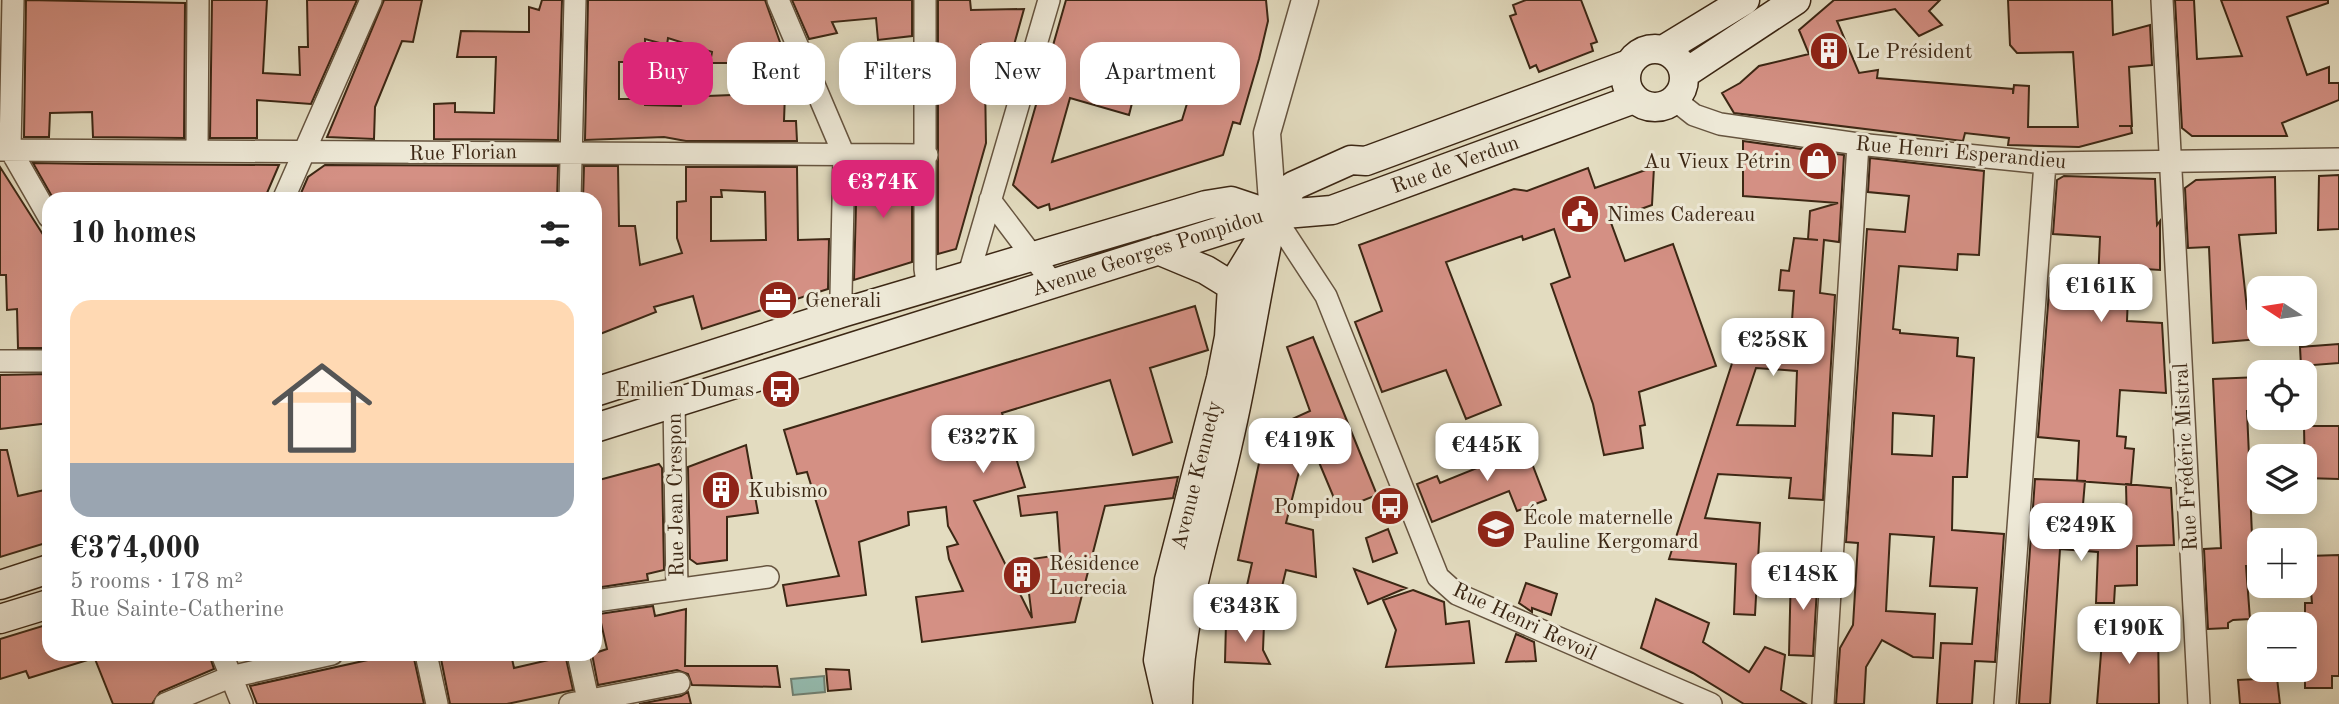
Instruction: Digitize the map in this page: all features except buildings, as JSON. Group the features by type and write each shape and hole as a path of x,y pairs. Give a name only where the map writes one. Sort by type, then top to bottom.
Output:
{"main road":[{"name":"Rue de Verdun","path":"1273,215 1353,176 1366,161 1629,64 1642,52 1662,50 1745,0"},
{"name":"Rue de Verdun","path":"1273,215 1332,210 1634,99 1654,107 1796,0"},
{"path":"1662,50 1676,57 1679,87"},
{"path":"1629,64 1626,81 1634,99"},
{"name":"Avenue Georges Pompidou","path":"602,390 845,312 1222,202 1231,201 1273,215"},
{"name":"Avenue Georges Pompidou","path":"602,426 1052,282 1273,215"},
{"path":"1158,250 1206,270 1232,286 1273,215"},
{"name":"Avenue Kennedy","path":"1178,704 1180,648 1190,589 1228,443 1273,215"},
{"name":"Avenue Kennedy","path":"1168,704 1158,660 1169,580 1224,364 1229,337 1232,286"},
{"path":"0,585 42,571"},
{"path":"0,619 42,606"}],"street":[{"path":"13,0 5,149 42,206"},
{"path":"197,149 198,0"},
{"path":"287,192 371,0"},
{"path":"570,192 575,0"},
{"path":"778,0 844,155 841,295 845,312"},
{"path":"925,0 925,270 928,289"},
{"path":"968,276 1049,0"},
{"path":"1273,215 1268,133 1305,0"},
{"name":"Rue Frédéric Mistral","path":"2162,0 2199,704"},
{"name":"Rue Henri Esperandieu","path":"1679,87 1694,115 1720,124 1858,144 2045,163 2339,159"},
{"path":"1823,704 1858,144"},
{"name":"Rue Florian","path":"5,149 197,149 304,154 570,151 927,155"},
{"path":"2005,704 2045,163"},
{"path":"990,200 1052,282"},
{"name":"Rue Henri Revoil","path":"1273,215 1326,296 1438,577 1457,594 1711,704"},
{"path":"0,361 42,361"},
{"name":"Rue Jean Crespon","path":"674,401 677,589"},
{"name":"Rue Jean Crespon","path":"602,600 768,577"},
{"path":"224,661 242,704"},
{"path":"165,704 230,677 301,661"},
{"path":"428,661 437,704"},
{"path":"579,661 582,703 678,683"}],"water":[{"path":"824,676 825,692 793,695 791,679"}],"place":[{"name":"Le Président","path":"1829,51"},
{"name":"Au Vieux Pétrin","path":"1818,161"},
{"name":"Nimes Cadereau","path":"1580,214"},
{"name":"Generali","path":"778,300"},
{"name":"Emilien Dumas","path":"781,389"},
{"name":"Kubismo","path":"721,490"},
{"name":"Pompidou","path":"1390,506"},
{"name":"École maternelle Pauline Kergomard","path":"1496,529"},
{"name":"Résidence Lucrecia","path":"1022,575"}]}
